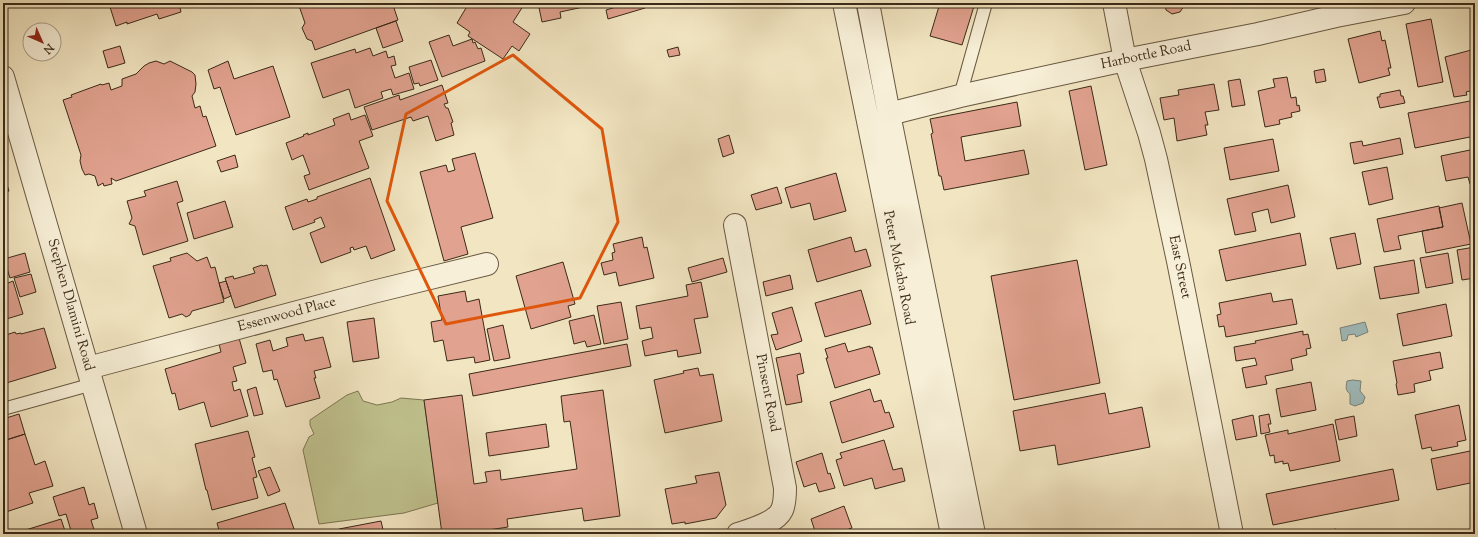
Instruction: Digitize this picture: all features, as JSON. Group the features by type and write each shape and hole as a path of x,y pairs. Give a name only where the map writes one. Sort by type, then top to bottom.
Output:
{"street":[{"name":"Peter Mokaba Road","path":"844,3 952,534"},
{"name":"Peter Mokaba Road","path":"868,3 974,534"},
{"name":"East Street","path":"1114,3 1125,60 1156,159 1178,261 1232,534"},
{"name":"Harbottle Road","path":"889,114 960,96 1125,60 1258,34 1335,10 1404,3"},
{"name":"Stephen Dlamini Road","path":"3,77 136,534"},
{"name":"Pinsent Road","path":"735,225 785,494 782,511 777,516 764,524 738,534"},
{"name":"Essenwood Place","path":"90,376 487,264"}],"lane":[{"path":"960,96 986,3"},
{"path":"3,409 90,376"}],"highlighted area":[{"path":"513,55 602,129 618,222 580,298 446,324 387,201 406,114"}],"green space":[{"path":"358,391 363,401 377,405 392,402 401,398 424,400 438,503 404,513 319,524 303,450 309,437 314,434 310,425 310,420 347,395"}],"water":[{"path":"1365,322 1368,332 1356,337 1355,334 1348,335 1347,340 1342,341 1340,328"},
{"path":"1347,381 1361,381 1360,391 1365,397 1363,403 1355,406 1350,404 1350,394 1346,388"}],"building":[{"path":"111,3 179,3 181,12 159,19 157,14 116,26 110,7 112,6"},
{"path":"298,3 395,3 393,5 398,20 315,50 312,41 307,39 302,28 305,23"},
{"path":"469,3 525,3 513,22 530,34 519,51 512,46 503,59 468,36 470,32 457,23"},
{"path":"538,3 587,3 588,6 560,12 561,18 542,22"},
{"path":"625,3 644,3 645,8 608,19 606,10 626,4"},
{"path":"940,3 975,3 962,45 930,36"},
{"path":"1165,3 1186,3 1180,12 1172,14 1166,10"},
{"path":"1431,19 1443,82 1418,87 1406,24"},
{"path":"396,21 403,41 383,48 376,28"},
{"path":"1380,31 1382,41 1385,40 1391,68 1388,68 1390,75 1359,83 1348,39"},
{"path":"449,35 453,46 472,39 473,43 475,42 478,49 481,48 485,61 442,77 429,42"},
{"path":"120,46 125,63 108,68 103,51"},
{"path":"678,47 680,55 669,57 667,50"},
{"path":"370,48 373,56 386,51 388,58 394,56 396,65 391,66 395,78 409,73 414,89 393,95 391,89 381,92 383,98 355,108 349,89 323,98 311,63 355,49 356,53"},
{"path":"1475,49 1475,92 1474,90 1466,92 1467,95 1454,97 1445,57"},
{"path":"431,60 438,80 420,86 419,83 414,84 409,67"},
{"path":"156,61 164,64 170,61 195,75 195,92 192,96 195,108 200,106 203,117 206,116 216,146 116,181 111,178 112,184 104,186 103,183 98,186 95,176 89,174 85,175 82,169 80,161 81,155 63,100 72,97 71,95 101,84 109,83 111,90 122,86 122,79 136,74 144,66"},
{"path":"228,61 234,79 273,66 290,117 236,135 220,87 214,89 208,70"},
{"path":"1324,69 1326,81 1316,83 1314,71"},
{"path":"1287,77 1291,98 1296,97 1297,106 1299,105 1300,111 1291,113 1292,117 1279,120 1280,124 1265,127 1258,91 1275,87 1273,79"},
{"path":"1240,79 1245,105 1232,107 1228,81"},
{"path":"1214,84 1219,110 1205,112 1208,125 1205,125 1207,135 1177,141 1174,118 1164,120 1160,98 1179,95 1178,90"},
{"path":"442,85 448,103 444,104 446,108 448,108 453,122 451,123 454,135 436,141 428,116 413,121 411,117 372,130 364,107 399,95 400,100"},
{"path":"1091,86 1107,165 1085,170 1069,91"},
{"path":"1400,90 1401,96 1403,96 1405,103 1380,108 1377,97 1380,97 1380,94"},
{"path":"1475,100 1475,136 1415,148 1408,113"},
{"path":"1017,102 1021,126 961,137 965,161 1024,150 1029,174 944,190 941,176 939,176 931,134 933,133 930,119"},
{"path":"349,113 351,120 365,115 373,136 359,141 369,168 309,190 304,176 310,174 303,155 292,160 286,143 308,133 308,135 335,125 333,119"},
{"path":"729,135 734,153 723,157 718,139"},
{"path":"1400,138 1403,154 1354,164 1350,143 1362,141 1363,146"},
{"path":"1273,139 1279,171 1230,180 1224,148"},
{"path":"1475,149 1475,182 1470,184 1468,177 1446,181 1441,156"},
{"path":"475,153 493,218 461,227 468,254 444,261 420,172 446,165 448,172 455,170 452,159"},
{"path":"235,155 238,167 221,172 217,161"},
{"path":"1387,167 1393,199 1369,205 1362,172"},
{"path":"3,172 9,191 3,193"},
{"path":"836,173 846,211 814,220 810,203 791,208 785,188"},
{"path":"370,178 395,250 371,259 366,246 354,250 353,247 350,248 351,252 321,263 310,233 325,227 321,217 314,220 315,222 293,230 285,207 307,199 308,202 317,199 317,197"},
{"path":"177,181 183,201 177,203 188,241 143,255 135,226 129,224 132,218 127,201 146,196 144,191"},
{"path":"1288,185 1295,217 1271,223 1268,209 1252,213 1256,231 1235,235 1227,199"},
{"path":"777,187 782,203 756,210 751,195"},
{"path":"225,201 233,227 194,239 187,213"},
{"path":"1462,203 1471,244 1426,253 1422,231 1443,227 1439,208"},
{"path":"1439,206 1443,227 1398,236 1401,249 1384,252 1377,219"},
{"path":"1300,233 1306,265 1226,281 1219,250"},
{"path":"1355,233 1361,264 1337,269 1330,238"},
{"path":"642,237 644,248 647,247 654,278 619,286 616,272 604,275 601,263 613,260 612,253 615,252 613,244"},
{"path":"851,237 855,252 866,249 871,266 817,282 808,250"},
{"path":"1475,247 1475,278 1462,280 1457,250"},
{"path":"25,253 30,272 10,278 4,259"},
{"path":"187,253 197,261 207,257 211,268 215,267 224,302 192,311 190,315 186,317 182,314 169,318 153,266 171,261 170,258"},
{"path":"1448,253 1453,283 1426,288 1420,258"},
{"path":"723,258 727,272 692,282 688,268"},
{"path":"1077,260 1100,383 1014,400 991,276"},
{"path":"1414,260 1419,293 1380,299 1374,267"},
{"path":"563,262 575,304 568,306 571,317 531,329 516,276"},
{"path":"267,265 276,295 235,308 225,278 233,276 234,279 255,273 253,268"},
{"path":"31,274 36,292 20,297 14,278"},
{"path":"790,275 793,289 766,296 763,282"},
{"path":"13,281 23,314 3,320 3,285"},
{"path":"226,281 231,296 224,299 219,283"},
{"path":"701,282 708,317 694,319 701,353 678,357 677,350 645,356 642,341 653,338 651,327 640,329 636,306 688,296 686,285"},
{"path":"861,290 871,324 825,337 815,303"},
{"path":"465,291 467,302 479,299 490,360 475,363 474,357 447,361 443,340 434,342 431,322 442,320 438,296"},
{"path":"1271,293 1273,302 1292,299 1297,324 1226,337 1224,326 1219,327 1217,315 1221,314 1219,303"},
{"path":"621,302 628,339 604,344 597,306"},
{"path":"1446,304 1452,336 1403,346 1397,314"},
{"path":"792,307 802,341 776,350 771,335 778,334 772,313"},
{"path":"594,315 601,344 587,347 585,341 574,344 569,321"},
{"path":"374,318 379,358 353,362 347,322"},
{"path":"503,325 510,358 494,361 487,329"},
{"path":"44,328 56,368 3,384 3,336 15,332 16,334 21,334"},
{"path":"1303,331 1303,335 1308,334 1311,348 1306,349 1307,355 1291,359 1293,370 1265,376 1267,384 1246,388 1242,368 1257,365 1255,358 1236,361 1234,347"},
{"path":"303,334 305,341 323,337 331,367 314,371 316,378 314,378 320,398 286,407 277,379 274,380 272,370 263,372 256,344 270,340 273,351 288,346 286,338"},
{"path":"239,338 246,363 233,367 237,381 232,382 234,391 240,389 248,416 211,427 204,402 179,410 175,393 172,394 165,369 221,352 219,344"},
{"path":"845,343 848,352 870,346 870,348 872,347 880,374 835,388 826,358 828,358 825,349"},
{"path":"627,344 631,366 473,396 469,374"},
{"path":"1440,352 1443,368 1429,371 1431,380 1414,384 1415,392 1398,395 1393,361"},
{"path":"800,353 804,373 797,375 802,402 786,405 776,358"},
{"path":"698,368 700,376 713,374 722,421 665,433 654,380"},
{"path":"1311,382 1316,410 1281,417 1276,389"},
{"path":"256,387 263,414 254,416 247,390"},
{"path":"870,389 874,402 881,400 885,413 889,412 894,427 842,443 830,402"},
{"path":"603,390 620,516 584,521 582,508 507,519 508,527 482,531 482,534 442,534 424,400 462,395 474,484 487,482 485,472 500,470 501,480 577,469 570,421 564,422 561,396"},
{"path":"1105,393 1109,414 1142,407 1150,447 1058,465 1055,445 1020,451 1013,411"},
{"path":"1459,405 1466,440 1457,442 1458,446 1432,451 1431,447 1422,449 1415,415"},
{"path":"19,414 25,434 3,441 3,419"},
{"path":"1269,414 1271,424 1268,424 1270,432 1261,434 1259,416"},
{"path":"1253,415 1257,436 1236,440 1232,420"},
{"path":"1354,416 1357,436 1339,440 1335,420"},
{"path":"546,424 549,447 489,456 486,433"},
{"path":"1333,424 1340,461 1290,471 1288,463 1283,464 1283,461 1275,463 1274,455 1270,456 1265,435 1288,430 1288,434"},
{"path":"248,431 255,457 252,458 257,477 253,478 258,498 212,510 195,444"},
{"path":"25,434 35,465 45,461 53,486 29,493 33,503 3,513 3,441"},
{"path":"884,440 893,470 902,468 905,481 875,489 872,478 844,486 836,460 842,458 840,453"},
{"path":"1475,450 1475,482 1437,490 1431,459"},
{"path":"822,453 828,474 830,473 835,488 819,492 816,483 804,487 796,462"},
{"path":"270,467 280,491 268,496 258,471"},
{"path":"1393,469 1399,500 1273,525 1266,494"},
{"path":"719,472 726,505 716,518 685,524 685,522 672,524 665,489 697,483 695,476"},
{"path":"84,487 89,505 94,503 98,518 91,520 95,533 72,534 66,514 59,516 53,497"},
{"path":"285,503 294,529 278,534 220,534 217,523"},
{"path":"844,506 852,528 835,534 816,534 811,519"},
{"path":"61,519 66,534 16,534 16,533"},
{"path":"381,521 384,534 340,534 339,529"},
{"path":"1336,529 1337,534 1310,534"}]}
